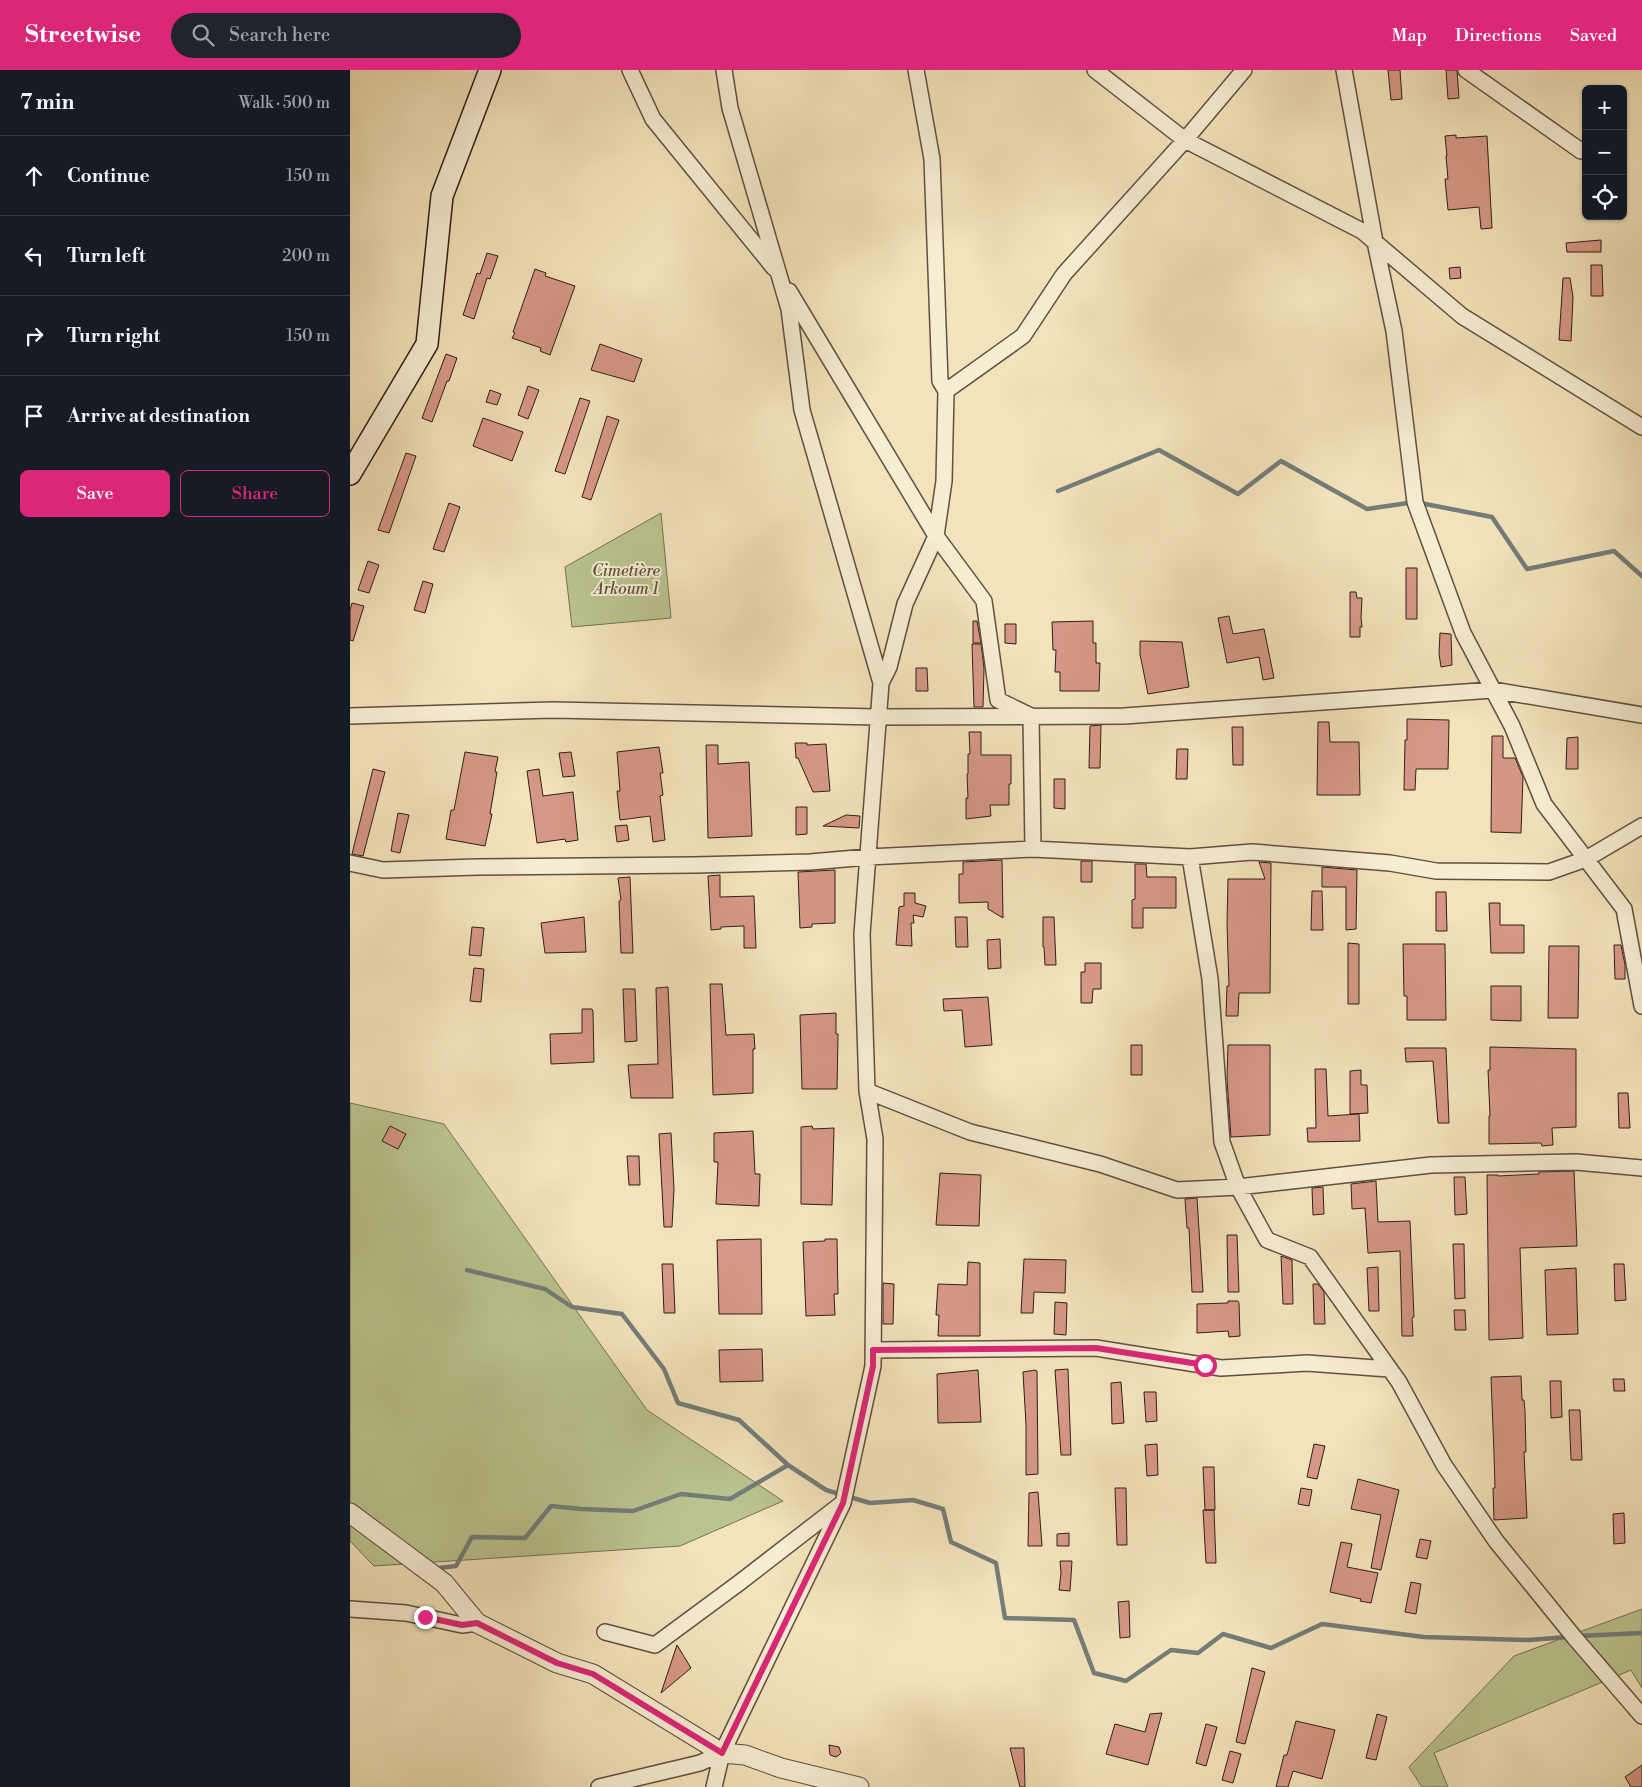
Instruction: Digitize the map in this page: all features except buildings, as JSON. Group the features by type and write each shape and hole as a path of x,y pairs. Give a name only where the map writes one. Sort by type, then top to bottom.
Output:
{"main road":[{"path":"350,474 428,344 442,196 490,70"}],"street":[{"path":"630,70 653,119 779,274 936,536 984,601 998,700 1031,716"},
{"path":"714,1787 722,1753 843,1503 873,1366 874,1139 867,1091 862,934 881,683 802,410 789,309 730,108 724,70"},
{"path":"881,683 889,667 906,604 936,536 944,481 946,391 940,381 932,159 916,70"},
{"path":"1095,70 1185,140 1362,231 1462,316 1642,427"},
{"path":"946,391 1024,336 1064,274 1185,140 1244,70"},
{"path":"1344,70 1375,242 1394,331 1415,502 1463,633 1512,726 1544,804 1624,909 1640,982 1642,1006"},
{"path":"1466,70 1581,151"},
{"path":"350,716 553,710 878,718 1124,716 1493,690 1642,715"},
{"path":"1031,716 1034,849"},
{"path":"350,863 383,870 800,862 1034,849 1190,857 1252,852 1390,863 1436,871 1549,872 1586,858 1642,826"},
{"path":"1190,857 1210,979 1222,1142 1238,1187 1267,1240 1310,1257 1398,1382 1444,1465 1496,1541 1574,1637 1642,1716"},
{"path":"867,1091 970,1132 1100,1164 1177,1190 1238,1187 1431,1165 1576,1162 1642,1168"},
{"path":"873,1350 1096,1348 1221,1368 1307,1363 1389,1369"},
{"path":"605,1632 655,1645 843,1503"},
{"path":"350,1513 444,1583 477,1623 557,1663 593,1674 722,1753 745,1755 781,1768 859,1787"},
{"path":"350,1609 406,1613 462,1625 477,1623"},
{"path":"599,1787 700,1763 722,1753"}],"green space":[{"name":"Cimetière Arkoum 1","path":"661,513 671,618 572,627 565,567"},
{"path":"350,1103 444,1124 647,1410 783,1501 680,1546 374,1566 350,1541"},
{"path":"1642,1609 1642,1688 1631,1670 1434,1753 1448,1787 1422,1787 1409,1767 1514,1656"}],"waterway":[{"path":"1058,491 1159,450 1238,494 1281,461 1367,509 1415,502 1492,517 1527,569 1614,551 1642,576"},
{"path":"467,1270 545,1289 572,1307 622,1314 664,1369 678,1403 739,1420 788,1465 826,1490 870,1503 913,1500 943,1509 951,1542 996,1563 1005,1618 1074,1620 1094,1673 1126,1681 1171,1650 1198,1653 1223,1634 1271,1648 1322,1624 1424,1637 1529,1640 1568,1637"},
{"path":"439,1568 456,1566 472,1537 525,1538 551,1506 633,1511 681,1494 730,1499 788,1465"},
{"path":"1579,1636 1642,1633"}],"route":[{"path":"425,1617 462,1625 477,1623 557,1663 593,1674 722,1753 843,1503 873,1366 873,1350 1096,1348 1205,1365"}]}
